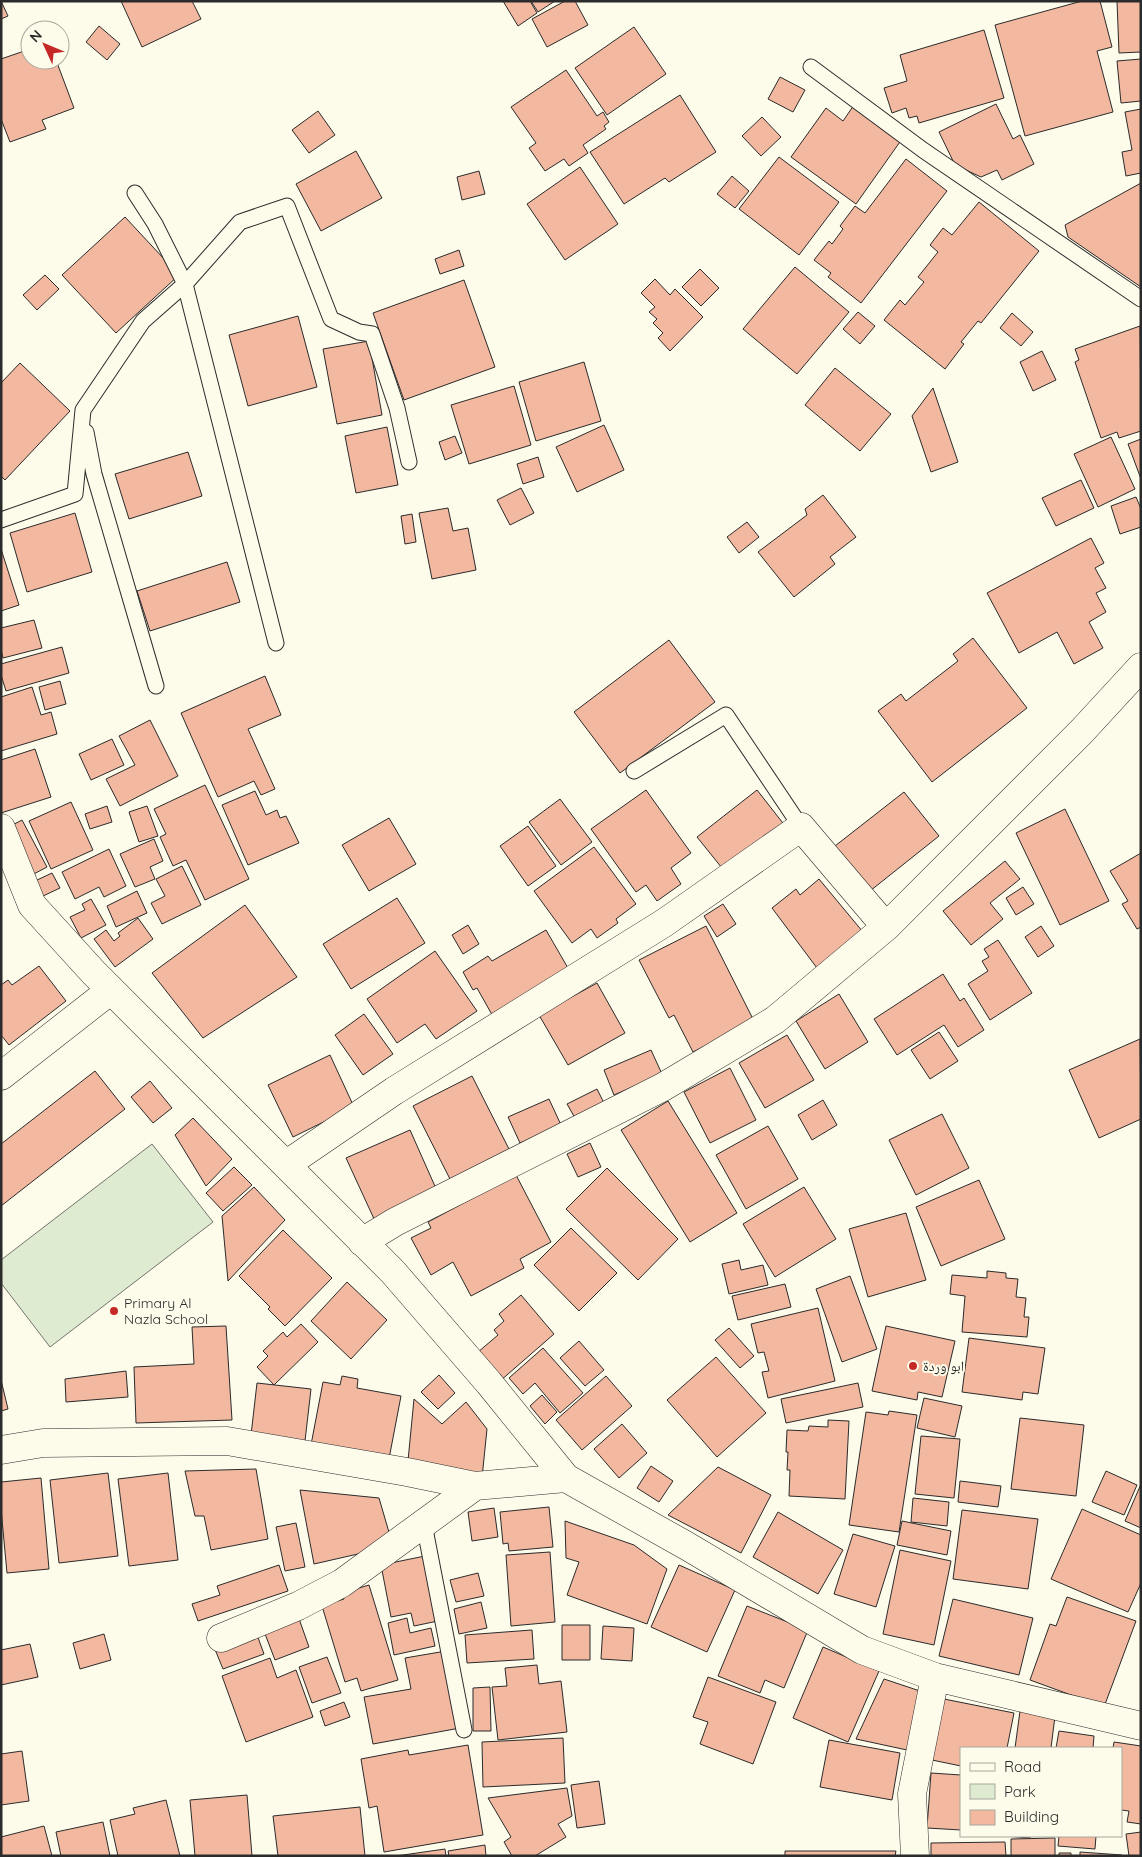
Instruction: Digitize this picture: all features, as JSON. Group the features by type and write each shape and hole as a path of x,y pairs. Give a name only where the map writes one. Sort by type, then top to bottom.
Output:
{"street":[{"path":"362,1242 395,1222 663,1087 775,1020 886,927 1082,731 1141,667"},
{"path":"287,1164 394,1091 664,924 801,827 886,927"},
{"path":"1,828 32,905 102,981 393,1272 489,1383 566,1478 695,1551 862,1650 935,1677 1141,1726"},
{"path":"1,1076 102,981"},
{"path":"1,1450 43,1443 227,1441 407,1472 475,1486 566,1478"},
{"path":"221,1638 298,1606 342,1582 475,1486"},
{"path":"915,1856 912,1794 935,1677"}],"lane":[{"path":"811,67 924,150 1141,298"},
{"path":"135,193 155,224 184,284 276,643"},
{"path":"1,520 75,494 83,410 143,321 184,284 240,222 287,206 331,319 359,332 372,334 397,408 409,462"},
{"path":"83,410 94,474 156,686"},
{"path":"634,771 726,715 801,827"},
{"path":"424,1524 464,1730"}],"green space":[{"path":"152,1144 213,1222 50,1347 1,1283 1,1260"}],"building":[{"path":"1,1 8,16 1,19"},
{"path":"121,1 192,1 201,19 142,47"},
{"path":"503,1 530,1 537,13 518,26"},
{"path":"531,1 555,1 538,12"},
{"path":"565,1 575,1 588,25 547,47 532,19"},
{"path":"1082,1 1100,1 1112,47 1097,51 1113,112 1025,136 995,25"},
{"path":"1117,1 1141,1 1141,52 1119,53"},
{"path":"99,26 120,44 107,60 86,42"},
{"path":"634,27 666,74 607,115 575,68"},
{"path":"984,30 1004,98 919,123 917,116 909,118 906,108 892,113 884,88 907,81 900,55"},
{"path":"20,52 20,70 60,70 74,108 42,120 46,129 10,142 1,119 1,59"},
{"path":"1141,59 1141,101 1121,103 1117,61"},
{"path":"566,70 597,116 603,112 609,122 604,126 606,129 583,145 588,153 569,166 564,159 545,171 529,148 536,143 511,107"},
{"path":"780,77 805,90 793,112 768,99"},
{"path":"680,95 716,152 669,182 665,178 624,204 590,152"},
{"path":"996,104 1013,139 1020,135 1034,164 1002,180 997,170 981,177 955,165 939,132"},
{"path":"854,105 902,139 856,204 791,157 826,108 843,121"},
{"path":"1141,109 1141,173 1126,176 1122,152 1132,150 1125,112"},
{"path":"318,111 335,135 309,153 292,130"},
{"path":"762,117 781,137 761,156 742,136"},
{"path":"356,151 382,198 321,231 296,184"},
{"path":"779,157 839,202 799,255 739,209"},
{"path":"906,159 947,191 861,303 828,277 831,273 814,260 829,241 832,244 843,229 840,226 855,206 865,213"},
{"path":"580,167 618,224 565,260 527,204"},
{"path":"479,171 485,194 462,200 457,177"},
{"path":"732,176 749,191 735,208 717,194"},
{"path":"1141,183 1141,287 1068,237 1065,225"},
{"path":"979,202 1039,251 981,323 978,321 961,342 964,344 945,369 884,320 900,300 905,305 924,282 918,277 938,252 930,245 943,228 952,235"},
{"path":"125,217 179,275 116,333 62,275"},
{"path":"459,250 464,266 440,274 435,259"},
{"path":"795,267 849,312 797,374 743,329"},
{"path":"700,269 719,288 701,306 682,287"},
{"path":"45,275 59,289 37,310 23,295"},
{"path":"655,279 670,295 675,289 703,317 670,351 658,338 663,333 653,323 657,319 649,312 655,307 641,293"},
{"path":"464,280 495,367 404,400 373,313"},
{"path":"858,312 875,326 860,344 843,329"},
{"path":"1012,313 1033,332 1021,346 1000,328"},
{"path":"298,316 317,387 248,406 229,335"},
{"path":"1140,326 1141,431 1119,438 1117,432 1101,438 1075,362 1079,360 1075,349"},
{"path":"369,341 382,415 337,424 323,349"},
{"path":"1042,351 1056,380 1033,391 1020,362"},
{"path":"584,362 601,421 536,441 519,382"},
{"path":"20,363 70,411 5,480 1,476 1,383"},
{"path":"835,368 891,414 860,451 805,405"},
{"path":"514,386 531,445 469,464 451,405"},
{"path":"933,388 958,462 931,472 912,416"},
{"path":"604,425 624,470 577,492 556,447"},
{"path":"387,427 398,485 356,493 345,436"},
{"path":"455,436 462,453 445,460 439,442"},
{"path":"1111,437 1135,489 1098,507 1074,454"},
{"path":"1141,439 1141,479 1128,444"},
{"path":"188,452 202,496 129,519 115,474"},
{"path":"538,457 544,477 523,484 517,464"},
{"path":"1081,480 1094,508 1056,526 1042,498"},
{"path":"521,488 534,513 510,525 497,500"},
{"path":"823,495 856,537 830,557 835,564 794,597 758,552 807,515 805,509"},
{"path":"1136,497 1141,509 1141,527 1120,534 1111,506"},
{"path":"448,508 453,531 468,528 476,570 432,579 419,513"},
{"path":"75,513 92,572 27,592 10,533"},
{"path":"412,514 416,542 405,544 401,516"},
{"path":"747,522 759,537 739,553 727,537"},
{"path":"1091,538 1104,563 1095,568 1106,588 1096,593 1106,612 1089,622 1103,648 1074,664 1057,632 1019,653 987,593"},
{"path":"1,549 19,605 1,611"},
{"path":"227,562 240,602 150,631 137,591"},
{"path":"34,620 42,648 3,658 1,628"},
{"path":"973,638 1027,708 932,782 878,711 901,694 906,701 958,661 953,654"},
{"path":"669,640 715,702 620,773 574,712"},
{"path":"62,647 69,673 6,691 1,675 1,664"},
{"path":"265,676 281,715 248,729 275,789 261,795 254,781 218,797 181,713"},
{"path":"60,681 66,704 45,710 39,687"},
{"path":"32,687 41,715 51,712 57,734 1,751 1,697"},
{"path":"150,720 178,776 120,806 106,779 135,765 119,736"},
{"path":"112,739 124,765 91,780 79,754"},
{"path":"35,749 51,797 1,813 1,760"},
{"path":"205,785 249,879 205,900 186,860 173,866 160,837 166,834 154,809"},
{"path":"646,790 691,853 671,868 681,884 657,901 646,885 636,892 591,829"},
{"path":"757,790 786,827 726,873 697,837"},
{"path":"255,791 266,815 277,810 280,818 286,816 299,843 248,865 222,805"},
{"path":"904,792 939,836 870,891 835,846"},
{"path":"560,799 592,842 561,865 529,822"},
{"path":"71,802 93,850 51,869 29,821"},
{"path":"107,806 112,822 90,829 85,814"},
{"path":"147,806 158,836 139,842 129,812"},
{"path":"1065,809 1109,901 1060,925 1016,833"},
{"path":"389,818 416,864 369,891 342,845"},
{"path":"22,820 47,867 30,876 5,829"},
{"path":"528,826 556,866 528,886 500,846"},
{"path":"154,839 163,861 150,867 155,879 135,887 120,854"},
{"path":"594,847 636,904 616,919 618,923 597,938 591,929 572,943 534,891"},
{"path":"109,849 126,886 104,897 99,887 75,899 62,872"},
{"path":"1141,853 1141,927 1137,929 1122,904 1128,901 1110,871"},
{"path":"1005,861 1020,879 990,903 1003,919 971,945 943,911"},
{"path":"182,866 201,905 162,924 151,903 165,896 156,879"},
{"path":"52,873 60,888 43,896 35,881"},
{"path":"819,879 863,932 817,968 772,908 796,889 800,895"},
{"path":"1023,887 1034,904 1016,915 1006,898"},
{"path":"137,891 147,913 116,927 107,906"},
{"path":"397,898 425,943 351,989 323,944"},
{"path":"91,899 106,925 81,938 70,917 85,910 82,904"},
{"path":"723,904 736,924 717,937 704,916"},
{"path":"245,905 297,977 203,1038 152,973"},
{"path":"138,918 153,939 115,967 94,939 106,930 114,941 120,936 118,933"},
{"path":"468,925 479,944 463,954 452,935"},
{"path":"706,926 754,1021 693,1052 674,1015 669,1018 639,960"},
{"path":"1041,926 1054,946 1038,957 1025,937"},
{"path":"546,930 572,975 495,1020 477,988 473,990 463,972 488,956 492,961"},
{"path":"998,940 1032,993 990,1020 968,984 988,971 982,961 989,957 984,949"},
{"path":"435,951 477,1011 436,1039 425,1024 397,1043 367,999"},
{"path":"39,966 66,1001 9,1045 1,1035 1,985 8,980 12,985"},
{"path":"943,974 960,1001 964,998 984,1030 958,1047 944,1025 897,1055 874,1019"},
{"path":"597,983 625,1033 568,1065 539,1015"},
{"path":"839,994 868,1042 825,1069 796,1021"},
{"path":"364,1014 393,1054 363,1075 335,1035"},
{"path":"939,1032 958,1061 930,1079 911,1050"},
{"path":"787,1035 814,1080 765,1108 739,1063"},
{"path":"1140,1039 1141,1119 1099,1138 1069,1070"},
{"path":"651,1050 662,1074 614,1095 604,1070"},
{"path":"330,1055 354,1107 293,1137 268,1085"},
{"path":"730,1068 756,1120 710,1143 684,1092"},
{"path":"95,1071 125,1109 1,1206 1,1144"},
{"path":"472,1076 511,1153 452,1183 413,1106"},
{"path":"150,1081 172,1108 153,1123 131,1097"},
{"path":"597,1089 604,1103 575,1118 567,1104"},
{"path":"549,1099 561,1125 520,1143 508,1117"},
{"path":"823,1100 837,1125 812,1140 798,1115"},
{"path":"668,1101 737,1213 690,1242 621,1130"},
{"path":"942,1114 969,1168 916,1195 889,1140"},
{"path":"193,1118 232,1159 206,1186 175,1135"},
{"path":"768,1126 798,1179 746,1209 716,1155"},
{"path":"410,1130 438,1193 375,1221 346,1158"},
{"path":"590,1143 601,1167 578,1177 567,1154"},
{"path":"234,1167 252,1185 223,1211 206,1193"},
{"path":"607,1168 678,1239 638,1280 566,1209"},
{"path":"516,1175 551,1242 520,1259 524,1268 471,1296 453,1262 431,1275 411,1238 431,1228 428,1222"},
{"path":"979,1180 1005,1239 941,1266 916,1207"},
{"path":"254,1187 285,1220 228,1281 222,1216"},
{"path":"804,1187 836,1239 775,1277 743,1224"},
{"path":"906,1213 926,1280 868,1297 849,1229"},
{"path":"571,1228 617,1273 579,1311 534,1265"},
{"path":"283,1230 332,1278 285,1326 268,1309 270,1307 239,1276"},
{"path":"739,1260 741,1270 763,1265 768,1285 729,1294 722,1264"},
{"path":"987,1271 1006,1273 1006,1278 1018,1279 1016,1297 1026,1298 1024,1317 1029,1317 1027,1337 962,1332 965,1296 950,1294 952,1275 987,1278"},
{"path":"850,1276 877,1349 842,1362 816,1289"},
{"path":"347,1282 387,1320 351,1359 311,1321"},
{"path":"785,1284 791,1307 738,1320 732,1296"},
{"path":"521,1295 554,1334 500,1381 471,1358 498,1335 494,1330 504,1321 499,1314"},
{"path":"818,1308 835,1381 768,1398 762,1372 769,1371 764,1352 758,1353 751,1324"},
{"path":"301,1324 318,1342 274,1385 257,1367 268,1356 263,1351 283,1332 287,1337"},
{"path":"226,1326 232,1420 136,1423 134,1367 194,1364 192,1327"},
{"name":"ابو وردة","path":"886,1326 955,1341 942,1397 918,1392 917,1400 872,1391"},
{"path":"729,1328 754,1356 740,1368 715,1340"},
{"path":"969,1338 1045,1348 1038,1394 1023,1392 1022,1400 962,1392"},
{"path":"579,1341 604,1370 585,1386 560,1358"},
{"path":"543,1348 583,1393 560,1413 535,1383 523,1394 509,1378"},
{"path":"716,1357 766,1413 717,1457 667,1400"},
{"path":"126,1371 128,1397 66,1402 65,1379"},
{"path":"439,1375 455,1393 438,1409 421,1392"},
{"path":"342,1376 358,1379 357,1388 401,1396 388,1464 310,1450 323,1382 340,1385"},
{"path":"606,1376 632,1406 582,1450 556,1420"},
{"path":"1,1380 8,1409 1,1411"},
{"path":"257,1383 311,1389 305,1441 251,1435"},
{"path":"858,1383 863,1407 786,1423 781,1399"},
{"path":"542,1395 557,1412 545,1424 530,1406"},
{"path":"924,1398 962,1406 955,1437 917,1428"},
{"path":"414,1399 442,1424 466,1402 487,1429 482,1478 407,1471"},
{"path":"889,1411 917,1415 899,1532 849,1525 866,1412 888,1415"},
{"path":"1020,1418 1084,1425 1076,1496 1011,1489"},
{"path":"828,1420 849,1421 845,1499 789,1496 790,1470 787,1470 787,1430 808,1431 809,1426 828,1427"},
{"path":"622,1424 647,1453 619,1478 594,1449"},
{"path":"921,1436 960,1439 954,1498 915,1494"},
{"path":"651,1466 673,1481 659,1502 637,1488"},
{"path":"718,1467 771,1495 741,1553 668,1515"},
{"path":"256,1469 268,1539 211,1550 204,1516 195,1516 185,1471"},
{"path":"1106,1471 1137,1485 1124,1515 1092,1502"},
{"path":"108,1473 118,1556 59,1563 50,1480"},
{"path":"168,1473 178,1560 129,1566 118,1479"},
{"path":"41,1478 49,1569 7,1573 1,1509 1,1482"},
{"path":"960,1481 1001,1486 998,1507 958,1502"},
{"path":"1141,1484 1141,1528 1125,1521"},
{"path":"300,1490 379,1498 393,1546 314,1564"},
{"path":"913,1498 949,1502 947,1526 911,1522"},
{"path":"549,1507 553,1547 509,1551 508,1543 503,1544 500,1512"},
{"path":"494,1508 498,1537 472,1541 468,1512"},
{"path":"1082,1509 1141,1535 1141,1583 1128,1612 1051,1579"},
{"path":"962,1510 1038,1519 1028,1589 953,1579"},
{"path":"778,1512 843,1550 818,1594 753,1557"},
{"path":"565,1521 634,1545 667,1569 647,1624 567,1595 579,1562 566,1558"},
{"path":"902,1521 951,1531 947,1555 897,1545"},
{"path":"296,1523 305,1567 285,1571 276,1527"},
{"path":"853,1534 895,1546 876,1607 834,1594"},
{"path":"900,1550 951,1561 934,1645 883,1634"},
{"path":"550,1552 555,1622 511,1626 506,1555"},
{"path":"425,1556 438,1621 414,1626 411,1613 391,1617 381,1565"},
{"path":"279,1565 288,1591 198,1621 192,1604 220,1595 217,1586"},
{"path":"679,1565 735,1590 707,1652 651,1627"},
{"path":"478,1573 484,1596 456,1602 450,1580"},
{"path":"369,1585 398,1680 361,1691 357,1678 345,1682 322,1606 344,1599 342,1593"},
{"path":"1067,1597 1136,1621 1104,1707 1030,1680 1050,1624 1056,1626"},
{"path":"953,1599 1033,1618 1019,1675 939,1656"},
{"path":"481,1602 487,1628 459,1634 454,1609"},
{"path":"747,1606 808,1630 784,1688 765,1680 760,1693 718,1676"},
{"path":"297,1613 309,1647 275,1660 262,1626"},
{"path":"407,1618 410,1633 431,1628 435,1646 394,1655 388,1623"},
{"path":"562,1625 590,1625 590,1660 562,1660"},
{"path":"603,1626 634,1628 632,1661 601,1659"},
{"path":"532,1630 534,1659 467,1663 465,1635"},
{"path":"256,1632 264,1654 223,1669 214,1647"},
{"path":"104,1634 111,1660 80,1669 73,1643"},
{"path":"30,1644 38,1677 1,1685 1,1650"},
{"path":"823,1647 879,1671 848,1742 793,1718"},
{"path":"446,1651 460,1728 373,1744 364,1697 411,1689 405,1658"},
{"path":"327,1657 341,1693 312,1703 299,1667"},
{"path":"270,1658 277,1678 296,1670 313,1717 246,1742 222,1676"},
{"path":"537,1665 539,1684 561,1681 567,1732 498,1740 492,1687 507,1686 505,1668"},
{"path":"708,1677 776,1702 753,1764 700,1744 708,1722 693,1717"},
{"path":"884,1679 920,1691 907,1750 856,1739"},
{"path":"490,1687 491,1731 473,1731 473,1688"},
{"path":"944,1699 1014,1713 1007,1747 960,1747 960,1766 932,1760"},
{"path":"344,1702 350,1717 325,1726 320,1711"},
{"path":"1020,1711 1055,1716 1051,1747 1015,1747"},
{"path":"1059,1731 1094,1736 1093,1747 1056,1747"},
{"path":"563,1738 565,1783 483,1787 482,1742"},
{"path":"829,1740 900,1753 892,1800 820,1787"},
{"path":"1114,1742 1141,1746 1141,1824 1127,1822 1129,1811 1122,1810 1122,1747 1113,1747"},
{"path":"468,1745 483,1835 384,1852 377,1806 369,1808 361,1759 408,1750 409,1755"},
{"path":"22,1751 29,1801 1,1805 1,1754"},
{"path":"931,1773 960,1775 960,1830 927,1828"},
{"path":"599,1781 605,1824 577,1828 571,1785"},
{"path":"567,1788 572,1816 558,1824 566,1837 535,1856 512,1856 504,1842 511,1837 488,1798"},
{"path":"247,1795 252,1856 195,1856 190,1800"},
{"path":"166,1800 180,1856 118,1856 110,1820 135,1814 133,1808"},
{"path":"360,1807 365,1856 278,1856 273,1816"},
{"path":"103,1822 110,1856 61,1856 56,1832"},
{"path":"44,1826 52,1856 1,1856 1,1837"},
{"path":"1141,1832 1141,1856 1129,1856 1126,1834"},
{"path":"1059,1837 1096,1837 1095,1849 1058,1846"},
{"path":"1055,1838 1055,1856 1011,1856 1011,1839"},
{"path":"1005,1842 1006,1856 931,1856 931,1843"},
{"path":"485,1845 486,1856 449,1856 448,1851"},
{"path":"445,1849 446,1856 396,1856"},
{"path":"785,1851 896,1851 895,1856 785,1856"},
{"path":"1080,1852 1122,1855 1122,1856 1080,1856"},
{"path":"1059,1853 1071,1853 1071,1856 1059,1856"}],"place":[{"name":"Primary Al Nazla School","path":"114,1311"},
{"name":"ابو وردة","path":"913,1366"}]}
